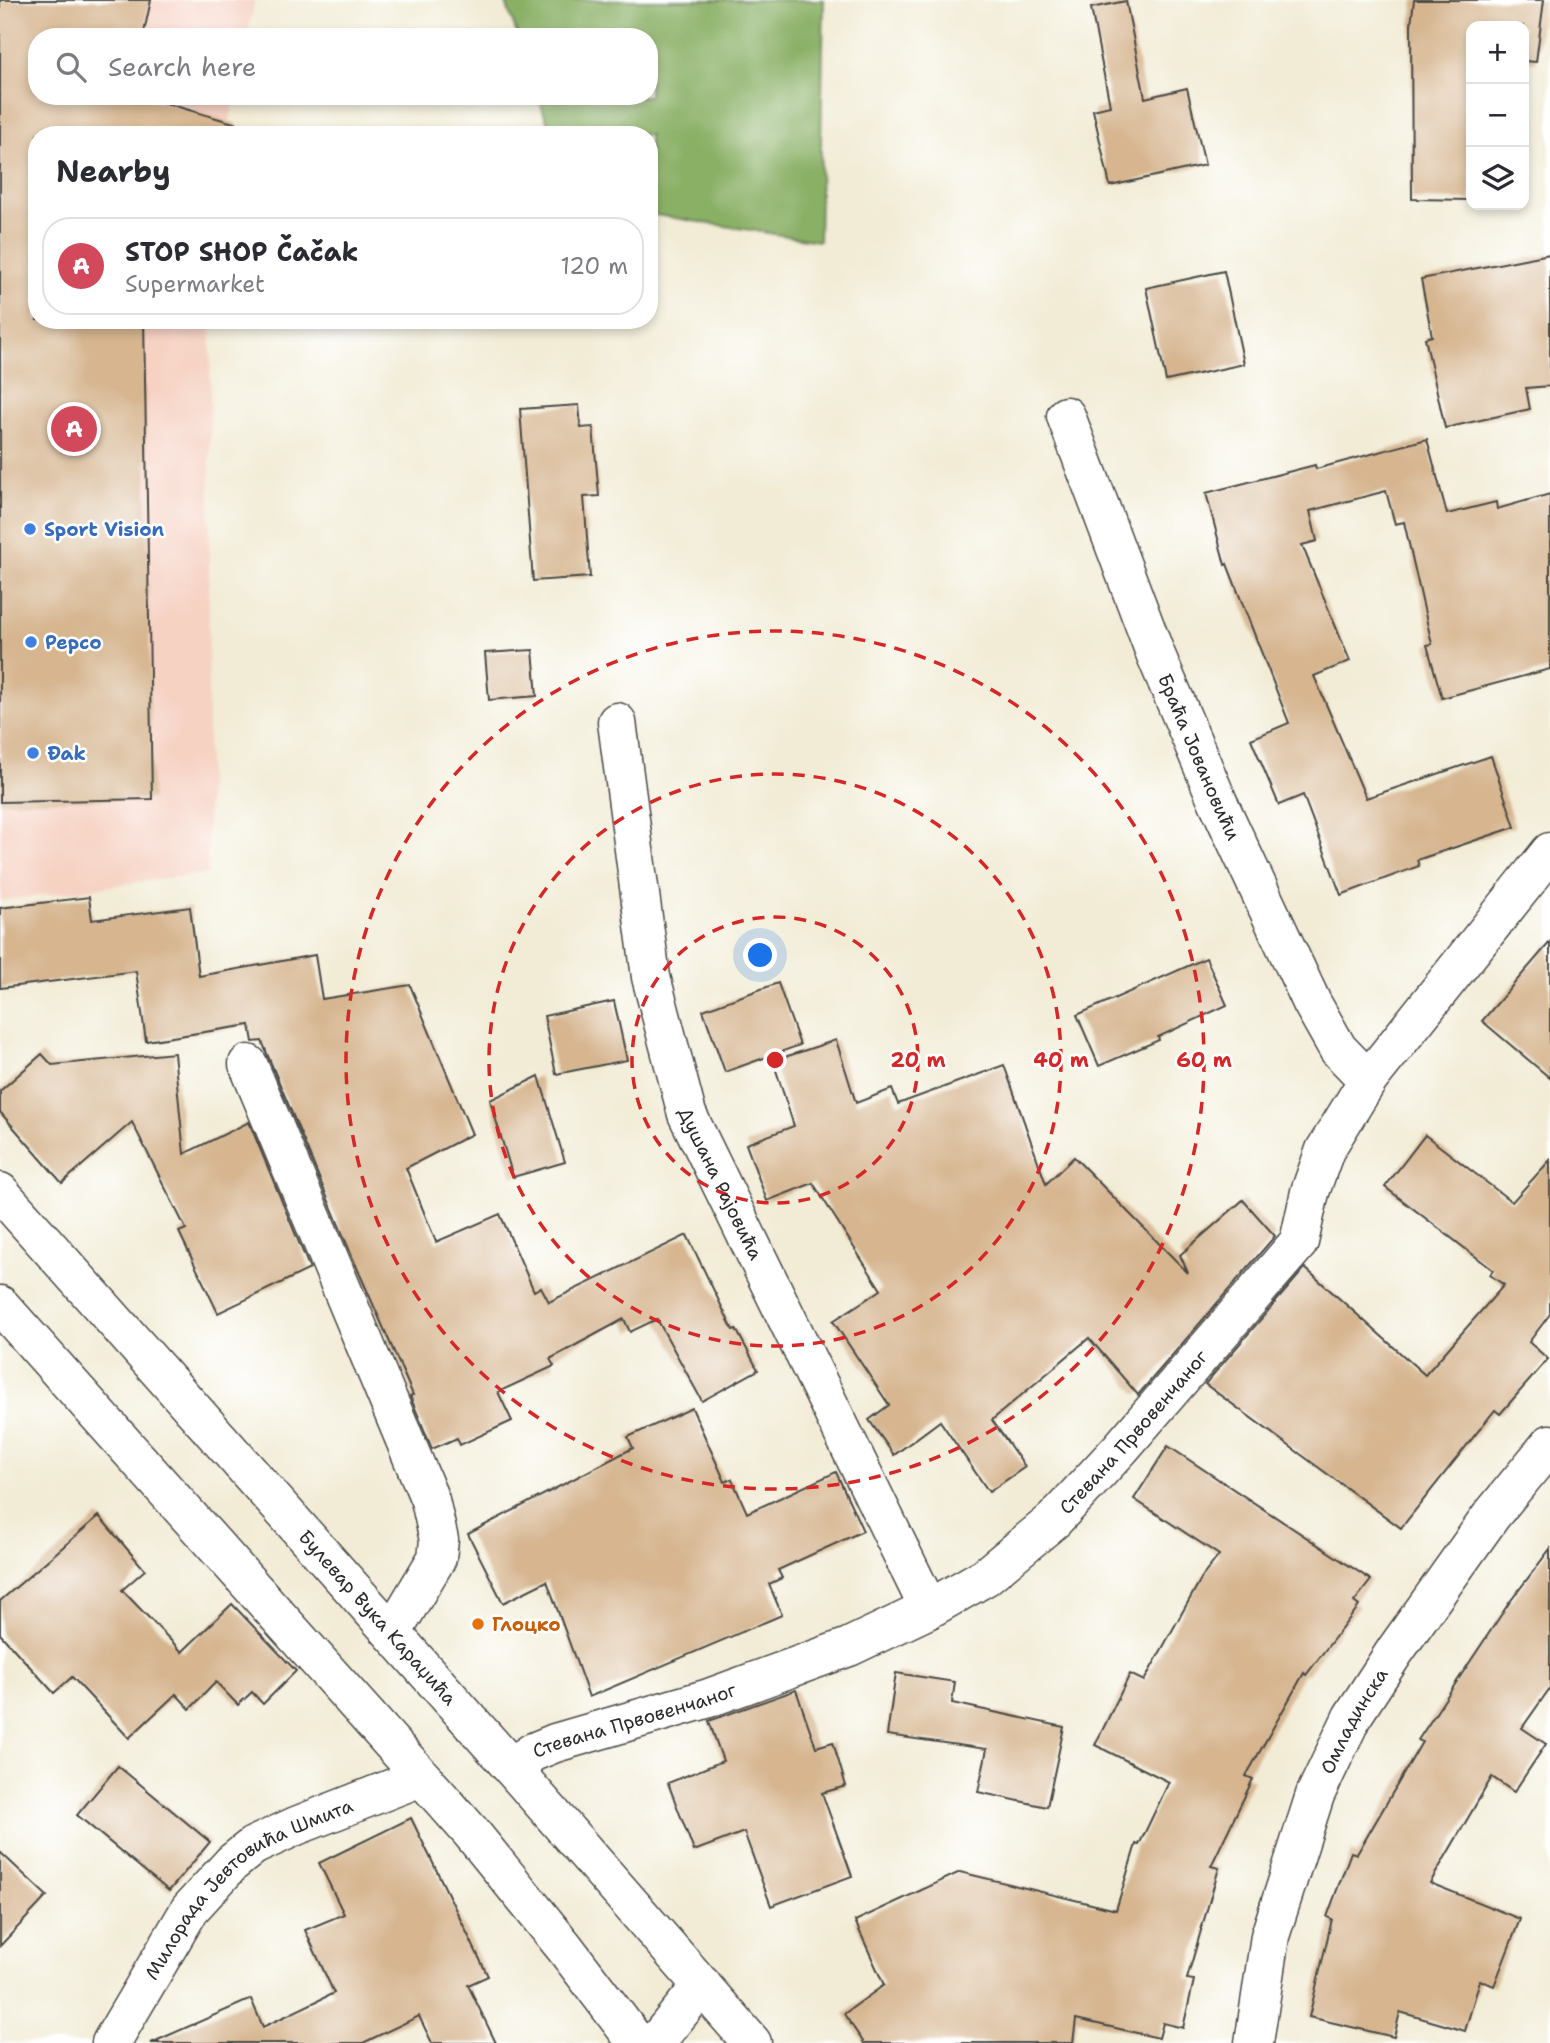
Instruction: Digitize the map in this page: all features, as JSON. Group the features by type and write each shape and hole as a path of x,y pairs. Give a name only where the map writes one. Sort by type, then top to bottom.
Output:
{"street":[{"name":"Браћа Јовановићи","path":"1066,416 1155,653 1218,802 1312,1003 1338,1049 1368,1080"},
{"name":"Душана Рајовића","path":"617,722 651,977 687,1114 929,1609"},
{"name":"Стевана Првовенчаног","path":"511,1767 533,1752 555,1743 706,1699 849,1647 929,1609 985,1577 1054,1520 1120,1449 1299,1242 1310,1192 1325,1150 1368,1080 1550,852"},
{"path":"248,1064 430,1500 439,1540 437,1558 392,1633"},
{"name":"Булевар Вука Караџића","path":"0,1192 511,1767 752,2043"},
{"path":"0,1306 479,1842 565,1948 637,2043"},
{"name":"Омладинска","path":"1254,2043 1270,1937 1315,1795 1352,1717 1395,1651 1491,1516 1550,1444"},
{"name":"Милорада Јевтовића Шмита","path":"111,2043 190,1909 232,1863 253,1846 285,1831 421,1777"},
{"path":"655,2043 702,1985"}],"shaded area":[{"path":"0,0 255,0 249,28 28,28 28,105 233,105 229,126 28,126 28,329 211,329 207,873 0,901"}],"green space":[{"path":"505,0 824,0 819,241 658,215 658,126 549,126 541,105 658,105 658,28 515,28"}],"building":[{"path":"0,0 151,0 145,28 28,28 28,105 172,105 237,126 28,126 28,329 144,329 152,799 0,802"},
{"path":"1414,0 1544,0 1536,62 1529,61 1529,21 1466,21 1466,200 1412,199 1411,25"},
{"path":"1126,1 1145,98 1187,88 1205,165 1110,186 1093,110 1110,106 1091,8"},
{"path":"1550,254 1550,386 1526,388 1530,409 1445,428 1425,338 1432,336 1421,279"},
{"path":"1224,271 1244,364 1166,381 1146,288"},
{"path":"579,405 581,428 593,427 599,496 584,497 590,577 533,581 520,409"},
{"path":"1427,439 1447,514 1496,502 1497,509 1550,494 1550,669 1442,698 1427,645 1432,644 1404,522 1395,524 1386,491 1310,511 1317,541 1302,545 1350,661 1314,676 1366,798 1491,756 1515,827 1417,860 1419,866 1341,895 1303,795 1279,805 1251,739 1289,723 1227,564 1225,565 1206,493 1315,465 1316,469"},
{"path":"533,650 537,696 489,700 485,653"},
{"path":"89,897 92,920 190,907 199,976 315,955 322,999 410,985 472,1134 406,1168 436,1242 500,1214 534,1291 541,1287 549,1302 687,1235 733,1330 736,1329 758,1370 702,1401 657,1319 630,1332 624,1319 550,1359 554,1366 498,1392 512,1421 460,1445 457,1438 432,1449 410,1396 413,1395 262,1041 253,1042 250,1025 146,1041 136,971 0,988 0,908"},
{"path":"1550,942 1550,1078 1482,1021"},
{"path":"1206,958 1227,1005 1158,1037 1159,1040 1099,1066 1077,1015"},
{"path":"778,983 800,1045 725,1072 703,1010"},
{"path":"614,1001 627,1060 556,1074 544,1016"},
{"path":"836,1040 856,1103 892,1089 898,1104 1004,1065 1046,1184 1074,1157 1188,1273 1180,1255 1243,1200 1275,1236 1138,1395 1089,1338 992,1420 1025,1467 989,1492 940,1421 894,1455 869,1420 889,1405 833,1321 881,1290 813,1183 767,1201 746,1144 794,1126 773,1061"},
{"path":"174,1053 184,1154 249,1122 310,1269 218,1313 179,1232 186,1229 132,1122 62,1183 0,1112 0,1091 42,1054 52,1065"},
{"path":"539,1076 565,1162 513,1177 490,1100"},
{"path":"1425,1135 1512,1202 1550,1160 1550,1314 1529,1342 1548,1359 1500,1414 1495,1410 1401,1528 1205,1384 1305,1268 1425,1375 1504,1285 1490,1275 1493,1270 1385,1187"},
{"path":"692,1408 725,1482 732,1479 747,1513 836,1472 863,1531 778,1570 782,1578 769,1584 782,1615 589,1697 547,1581 503,1603 468,1534 633,1448 628,1437"},
{"path":"1168,1446 1371,1580 1354,1602 1359,1606 1306,1675 1304,1673 1246,1776 1253,1779 1211,1866 1219,1868 1187,1979 1194,1980 1183,2028 1163,2023 1159,2038 1076,2019 1073,2043 864,2043 844,2014 884,1985 855,1921 960,1872 1116,1910 1136,1844 1139,1845 1169,1782 1095,1745 1130,1674 1144,1681 1202,1577 1219,1555 1134,1499"},
{"path":"99,1516 145,1570 122,1590 182,1652 232,1604 296,1671 263,1704 252,1692 238,1705 216,1682 190,1709 176,1694 129,1738 72,1677 54,1693 0,1634 0,1601"},
{"path":"1550,1549 1550,1688 1522,1728 1546,1744 1514,1792 1492,1777 1430,1883 1520,1919 1494,1986 1480,1980 1465,2031 1400,2012 1394,2037 1309,2017 1332,1919 1327,1917 1351,1852 1357,1854 1422,1742 1418,1740 1509,1603"},
{"path":"896,1673 955,1682 952,1703 1064,1727 1047,1807 978,1792 987,1749 887,1735"},
{"path":"796,1690 816,1747 833,1742 846,1786 822,1793 852,1876 771,1906 744,1832 694,1851 668,1783 723,1761 709,1721"},
{"path":"118,1766 210,1842 169,1891 77,1815"},
{"path":"411,1818 488,1976 468,1985 496,2043 432,2043 419,2016 363,2043 151,2043 251,1999 263,2027 334,1993 305,1930 344,1914 319,1863"},
{"path":"0,1852 47,1896 0,1946"}],"place":[{"name":"STOP SHOP Čačak","path":"74,429"},
{"name":"Sport Vision","path":"30,529"},
{"name":"Pepco","path":"31,642"},
{"name":"Đak","path":"33,753"},
{"name":"Глоцко","path":"478,1624"}]}
